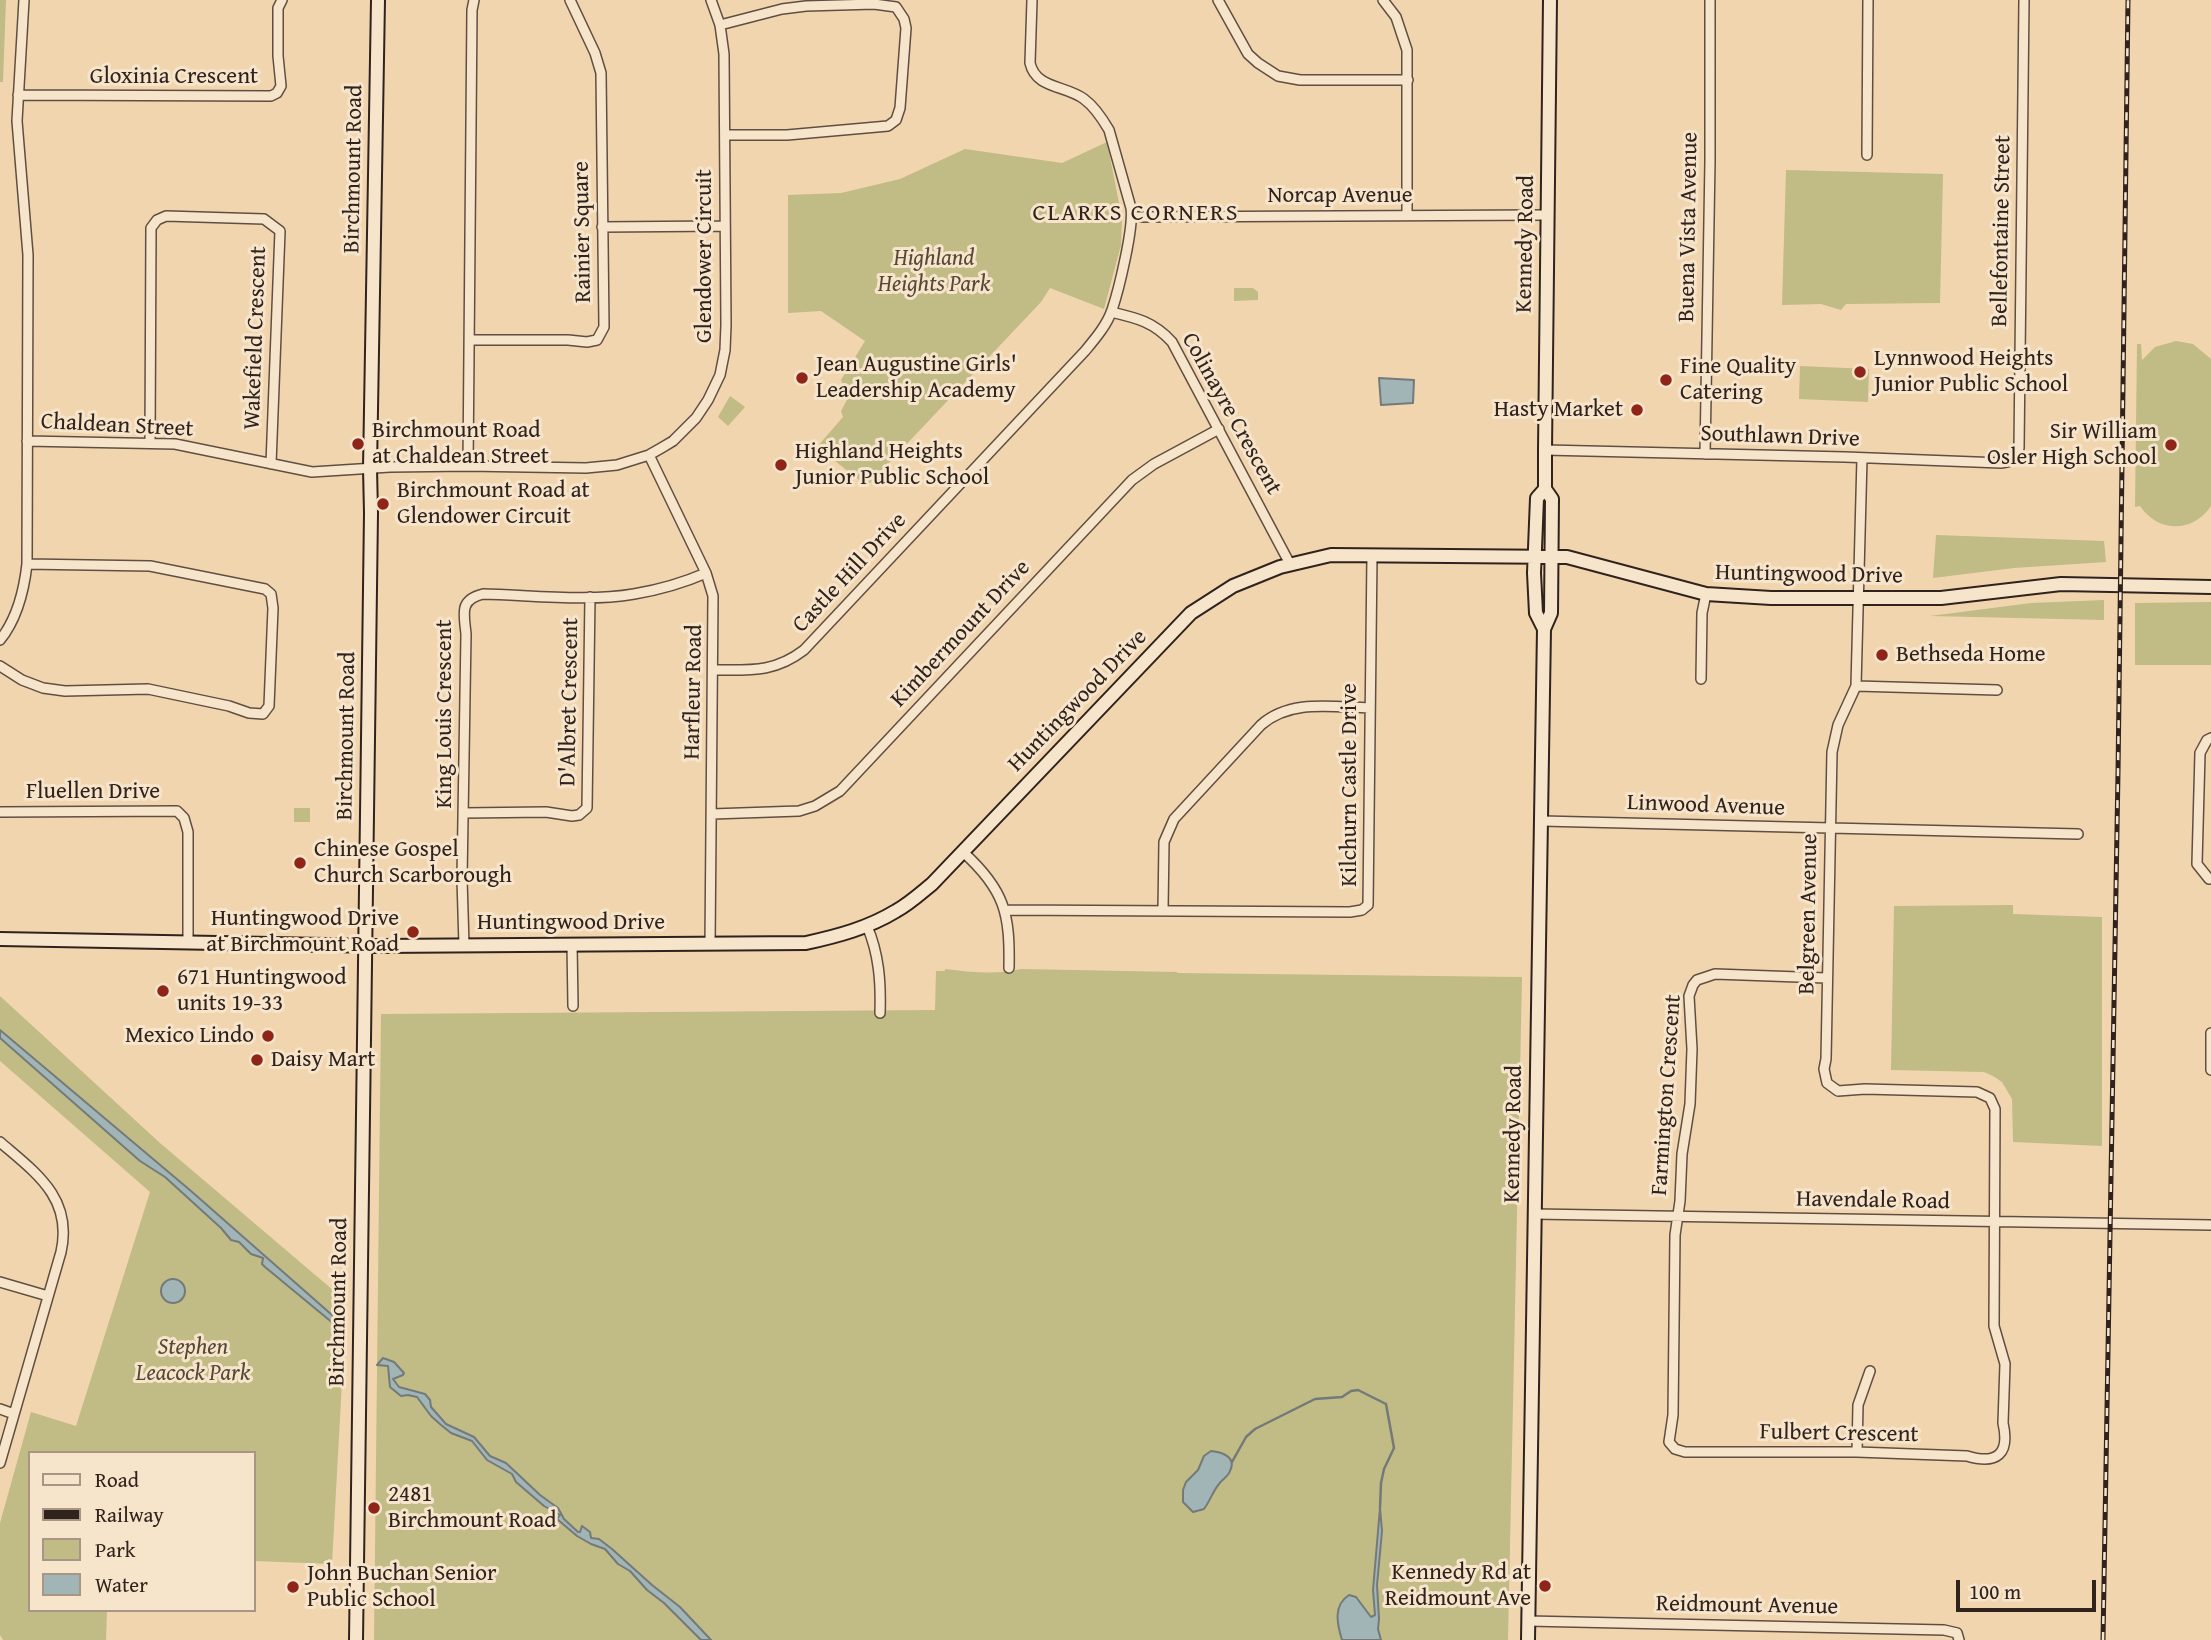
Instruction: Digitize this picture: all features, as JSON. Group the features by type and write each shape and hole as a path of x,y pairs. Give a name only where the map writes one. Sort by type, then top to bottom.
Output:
{"main road":[{"name":"Birchmount Road","path":"356,1640 378,0"},
{"name":"Kennedy Road","path":"1528,1640 1544,629 1551,613 1552,499 1545,489 1550,0"},
{"name":"Kennedy Road","path":"1544,629 1536,613 1535,556 1537,498 1545,489"},
{"name":"Huntingwood Drive","path":"0,939 365,946 806,943 838,936 867,926 897,911 932,884 1191,613 1233,586 1290,564 1331,555 1567,557 1706,594 1771,598 1941,598 2061,584 2211,587"}],"street":[{"path":"0,640 17,610 27,564 27,255 17,121 24,0"},
{"name":"Gloxinia Crescent","path":"18,95 271,96 277,93 281,86 278,8 282,0"},
{"path":"468,466 474,0"},
{"name":"Rainier Square","path":"470,340 587,342 597,340 604,327 601,73 595,53 570,0"},
{"name":"Glendower Circuit","path":"370,468 586,468 617,465 649,455 673,441 696,418 720,375 726,325 724,54 720,26 710,0"},
{"name":"Castle Hill Drive","path":"713,670 766,669 792,659 804,650 1085,351 1111,312 1133,217 1109,130 1103,118 1082,98 1043,83 1032,71 1032,0"},
{"path":"1218,0 1248,54 1258,64 1278,76 1300,80 1408,80"},
{"path":"1383,0 1396,18 1404,37 1408,59 1407,215"},
{"name":"Buena Vista Avenue","path":"1705,454 1710,0"},
{"path":"1867,155 1868,0"},
{"name":"Bellefontaine Street","path":"2014,460 2018,456 2019,448 2024,0"},
{"path":"720,26 782,9 874,4 896,7 906,28 900,108 896,120 888,126 788,135 725,135"},
{"name":"Norcap Avenue","path":"1133,217 1547,215"},
{"name":"Wakefield Crescent","path":"150,443 151,228 156,220 166,216 264,219 279,231 271,464"},
{"path":"602,227 724,226"},
{"name":"Colinayre Crescent","path":"1111,312 1151,324 1172,342 1290,564"},
{"name":"Kimbermount Drive","path":"712,814 799,811 815,806 840,791 1132,480 1154,464 1219,429"},
{"name":"Chaldean Street","path":"27,441 175,444 312,471 370,468"},
{"name":"Southlawn Drive","path":"1545,450 2001,463 2014,460"},
{"name":"Harfleur Road","path":"649,455 706,573 714,608 710,944"},
{"name":"Belgreen Avenue","path":"1862,458 1856,686 1833,740 1826,978 1827,1083 1843,1092 1865,1089 1977,1092 1990,1098 1996,1112 1995,1222"},
{"name":"Kilchurn Castle Drive","path":"1006,911 1350,912 1368,905 1368,708 1372,555"},
{"path":"0,666 22,680 43,688 65,691 148,689 229,706 249,713 263,714 269,706 273,608 271,594 265,589 150,566 27,564"},
{"name":"King Louis Crescent","path":"464,945 462,879 465,606 472,597 483,594 590,597 633,595 706,573"},
{"path":"1701,679 1702,613 1706,594"},
{"name":"D'Albret Crescent","path":"464,813 546,813 572,816 579,815 587,808 590,597"},
{"path":"1856,686 1997,690"},
{"path":"1163,910 1164,842 1174,819 1261,725 1287,709 1368,708"},
{"path":"2211,738 2200,753 2197,864 2211,879"},
{"name":"Fluellen Drive","path":"0,812 177,811 184,818 188,832 188,943"},
{"name":"Linwood Avenue","path":"1542,821 2078,834"},
{"path":"963,852 982,871 1002,900 1006,911 1009,968"},
{"path":"867,926 875,944 881,983 880,1013"},
{"path":"572,944 573,1006"},
{"name":"Farmington Crescent","path":"1677,1217 1689,1104 1692,1049 1689,996 1693,985 1698,979 1715,974 1826,978"},
{"path":"2211,1033 2211,1070"},
{"path":"0,1142 47,1185 60,1207 64,1226 63,1242 0,1463"},
{"name":"Havendale Road","path":"1534,1214 2211,1225"},
{"name":"Fulbert Crescent","path":"1677,1217 1673,1415 1669,1442 1671,1447 1699,1452 1857,1452 1967,1456 1983,1459 1996,1458 2002,1454 2005,1440 2005,1364 1994,1326 1995,1222"},
{"path":"0,1282 48,1296"},
{"path":"1857,1452 1858,1405 1870,1371"},
{"path":"0,1409 14,1414"},
{"name":"Reidmount Avenue","path":"1528,1621 1944,1630 1957,1633 1959,1640"}],"green space":[{"path":"0,0 6,0 3,82 0,82"},
{"name":"Highland Heights Park","path":"1107,142 1122,218 1121,245 1104,309 1050,288 1041,302 867,486 817,447 843,417 841,411 848,398 841,380 851,363 851,357 854,359 865,341 821,311 788,313 788,195 841,193 900,179 965,149 1062,163"},
{"path":"1786,170 1943,174 1940,303 1846,304 1841,310 1821,304 1782,305"},
{"path":"1234,288 1253,288 1258,292 1258,300 1234,301"},
{"name":"Sir William Osler High School","path":"2176,341 2193,344 2211,359 2211,506 2195,521 2176,526 2156,521 2140,506 2135,507 2137,344 2141,344 2142,360 2155,347"},
{"path":"1800,366 1869,369 1868,402 1799,399"},
{"path":"730,396 745,407 728,426 718,417"},
{"path":"1936,535 2104,541 2106,562 2014,568 1933,578"},
{"path":"2104,600 2104,620 1930,616 2031,603"},
{"path":"2211,602 2211,665 2135,665 2135,603"},
{"path":"294,808 310,808 310,822 294,822"},
{"path":"2013,905 2013,914 2102,917 2102,1146 2013,1142 2012,1099 2002,1082 1984,1072 1891,1070 1894,906"},
{"path":"945,969 983,972 1021,969 1522,977 1508,1640 374,1640 381,1014 935,1010 936,971"},
{"name":"Stephen Leacock Park","path":"0,996 160,1143 340,1296 343,1363 332,1564 256,1561 256,1451 28,1451 28,1612 107,1612 106,1640 3,1640 0,1635 0,1523 31,1412 76,1426 150,1192 0,1061"}],"water":[{"path":"1379,378 1414,380 1413,403 1381,405"},
{"path":"0,1030 191,1191 340,1322 336,1334 334,1324 265,1267 262,1264 263,1258 251,1254 239,1242 231,1240 165,1177 140,1161 0,1038"},
{"path":"173,1279 181,1283 185,1291 181,1299 173,1303 165,1299 161,1291 165,1283"},
{"path":"383,1358 394,1362 404,1373 393,1379 399,1387 425,1394 431,1407 446,1424 474,1437 490,1456 506,1463 558,1508 564,1519 578,1532 582,1526 590,1532 591,1538 599,1539 612,1549 680,1607 711,1640 701,1640 605,1549 577,1536 557,1519 560,1515 544,1506 516,1482 512,1474 487,1460 472,1441 451,1433 441,1425 417,1397 401,1396 390,1387 388,1366 377,1365"},
{"path":"1211,1451 1227,1456 1232,1466 1204,1509 1193,1512 1183,1502 1183,1490 1186,1482 1198,1470 1204,1456"},
{"path":"1380,1508 1382,1531 1377,1585 1378,1629 1381,1640 1342,1640 1338,1609 1349,1595 1356,1597 1371,1617 1375,1615 1373,1590"}],"waterway":[{"path":"1232,1462 1246,1437 1255,1429 1315,1399 1342,1397 1358,1390 1386,1404 1394,1448 1384,1469 1380,1508"}],"railway":[{"path":"2103,1640 2128,0"}],"place":[{"name":"Lynnwood Heights Junior Public School","path":"1860,372"},
{"name":"Jean Augustine Girls' Leadership Academy","path":"802,378"},
{"name":"Fine Quality Catering","path":"1666,380"},
{"name":"Hasty Market","path":"1637,410"},
{"name":"Birchmount Road at Chaldean Street","path":"358,444"},
{"name":"Sir William Osler High School","path":"2171,445"},
{"name":"Highland Heights Junior Public School","path":"781,465"},
{"name":"Birchmount Road at Glendower Circuit","path":"383,504"},
{"name":"Bethseda Home","path":"1882,655"},
{"name":"Chinese Gospel Church Scarborough","path":"300,863"},
{"name":"Huntingwood Drive at Birchmount Road","path":"413,932"},
{"name":"671 Huntingwood units 19-33","path":"163,991"},
{"name":"Mexico Lindo","path":"268,1036"},
{"name":"Daisy Mart","path":"257,1060"},
{"name":"2481 Birchmount Road","path":"374,1508"},
{"name":"Kennedy Rd at Reidmount Ave","path":"1545,1586"},
{"name":"John Buchan Senior Public School","path":"293,1587"}],"district":[{"name":"CLARKS CORNERS","path":"1136,214"}]}
